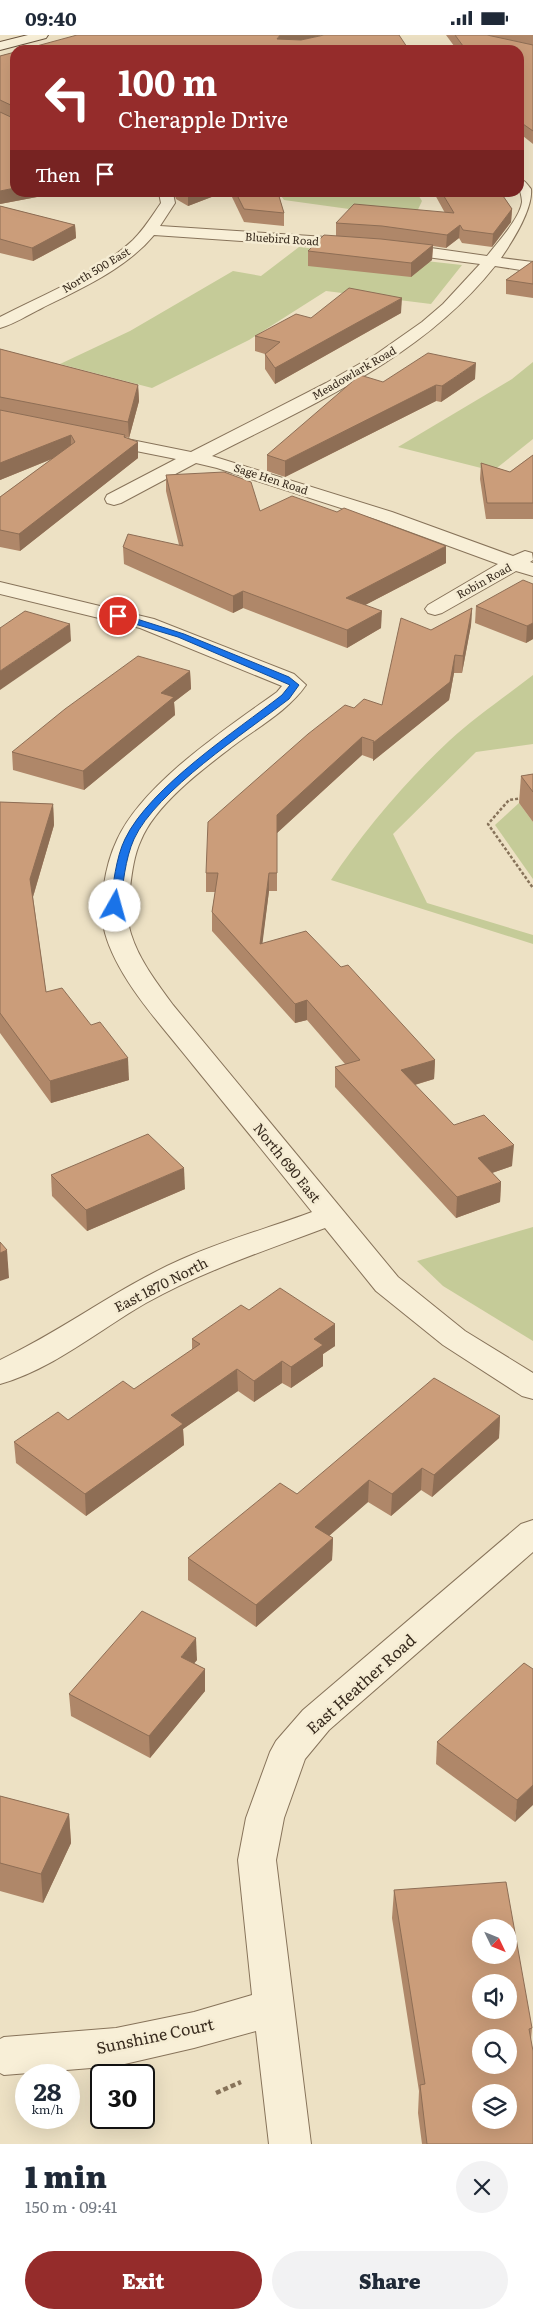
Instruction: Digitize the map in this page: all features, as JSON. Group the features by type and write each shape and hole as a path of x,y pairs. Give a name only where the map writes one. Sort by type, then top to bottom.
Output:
{"street":[{"path":"0,46 42,35"},
{"name":"Meadowlark Road","path":"114,499 317,395 377,361 414,337 450,307 490,262 527,209 529,198 524,190"},
{"name":"North 500 East","path":"0,323 104,267 133,247 150,230 168,203 167,197"},
{"name":"Bluebird Road","path":"150,230 377,246 533,267"},
{"name":"Sage Hen Road","path":"83,435 221,463 384,516 524,567"},
{"name":"Robin Road","path":"435,609 524,567 533,553"},
{"name":"North 690 East","path":"0,588 147,623 286,679 295,685 285,697 199,763 151,808 129,839 118,883 115,906 118,935 138,975 164,1011 387,1284 454,1338 533,1388"},
{"name":"East 1870 North","path":"0,1373 34,1357 135,1296 191,1267 330,1216"},
{"name":"East Heather Road","path":"290,2144 257,1860 265,1818 289,1752 316,1720 533,1533"},
{"name":"Sunshine Court","path":"4,2056 116,2047 194,2030 275,2007"}],"path":[{"path":"525,798 509,800 488,824 533,888"}],"green space":[{"path":"282,197 420,197 422,201 414,218 284,200"},
{"path":"299,247 462,265 431,304 326,291 249,340 152,388 60,364 130,331 233,271 261,276"},
{"path":"533,362 533,439 493,471 398,447 512,379"},
{"path":"533,675 533,744 476,752 393,834 427,903 533,935 533,944 331,880 371,826 433,756 469,724"},
{"path":"519,803 533,822 533,879 495,825"},
{"path":"533,1227 533,1341 443,1286 417,1261"}],"building":[{"path":"77,35 280,35 277,39 301,40 324,35 399,35 406,45 40,45"},
{"path":"455,35 487,35 533,45 533,131 524,125 524,45 462,45"},
{"path":"10,53 10,105 0,100 0,56"},
{"path":"0,112 10,117 10,189 0,191"},
{"path":"238,197 279,197 284,213 244,209"},
{"path":"444,197 504,197 512,209 493,234 463,230 460,225 447,235 382,226 336,223 354,204 454,213"},
{"path":"0,206 75,225 32,248 0,239"},
{"path":"324,235 433,245 411,263 308,251"},
{"path":"533,261 533,284 506,280"},
{"path":"349,288 402,298 275,368 265,354 280,342 255,336 296,314 311,318"},
{"path":"0,349 138,385 128,422 0,397"},
{"path":"428,353 476,363 442,386 436,385 285,461 267,455 360,375 383,382"},
{"path":"0,410 125,435 124,437 138,442 19,534 0,530 0,497 75,442 71,435 0,463"},
{"path":"533,455 533,503 487,503 481,463 510,472"},
{"path":"224,472 251,482 260,511 292,496 337,512 344,508 446,546 346,598 382,611 347,630 243,591 233,596 123,547 128,534 183,546 166,475"},
{"path":"523,580 533,584 533,623 527,626 476,606"},
{"path":"472,608 463,656 455,655 450,682 373,743 374,741 362,737 277,815 277,873 269,873 260,944 306,931 341,967 348,965 435,1060 401,1070 454,1125 484,1115 514,1145 478,1158 501,1182 457,1197 335,1067 360,1060 307,1000 295,1004 212,912 218,873 206,873 208,822 308,734 345,705 354,708 364,699 382,705 401,618 431,630"},
{"path":"25,611 70,624 0,671 0,628"},
{"path":"138,656 190,671 161,693 174,697 83,771 12,752 65,709"},
{"path":"533,774 533,792 521,776"},
{"path":"0,802 53,804 30,879 46,992 62,988 91,1025 100,1022 128,1058 50,1081 0,1013"},
{"path":"148,1134 184,1168 86,1210 51,1175"},
{"path":"0,1242 7,1250 0,1253"},
{"path":"280,1288 335,1324 314,1339 323,1345 291,1367 282,1361 254,1381 237,1369 171,1415 183,1424 85,1494 14,1442 58,1412 68,1420 123,1381 134,1389 200,1344 192,1339 241,1305 249,1310"},
{"path":"434,1378 500,1416 434,1475 422,1468 392,1494 369,1480 315,1527 333,1538 256,1605 188,1558 280,1483 297,1494"},
{"path":"142,1611 196,1638 181,1657 205,1669 149,1736 69,1694"},
{"path":"524,1663 533,1669 533,1785 517,1800 437,1742"},
{"path":"0,1796 69,1814 41,1874 0,1863"},
{"path":"506,1882 513,1919 472,1919 472,1964 518,1964 518,1949 532,2028 529,2029 533,2051 533,2144 427,2144 420,2085 425,2084 394,1890"}],"route":[{"path":"115,906 118,883 129,839 146,814 161,797 199,763 285,697 295,685 286,679 181,636 147,623 118,616"}]}
